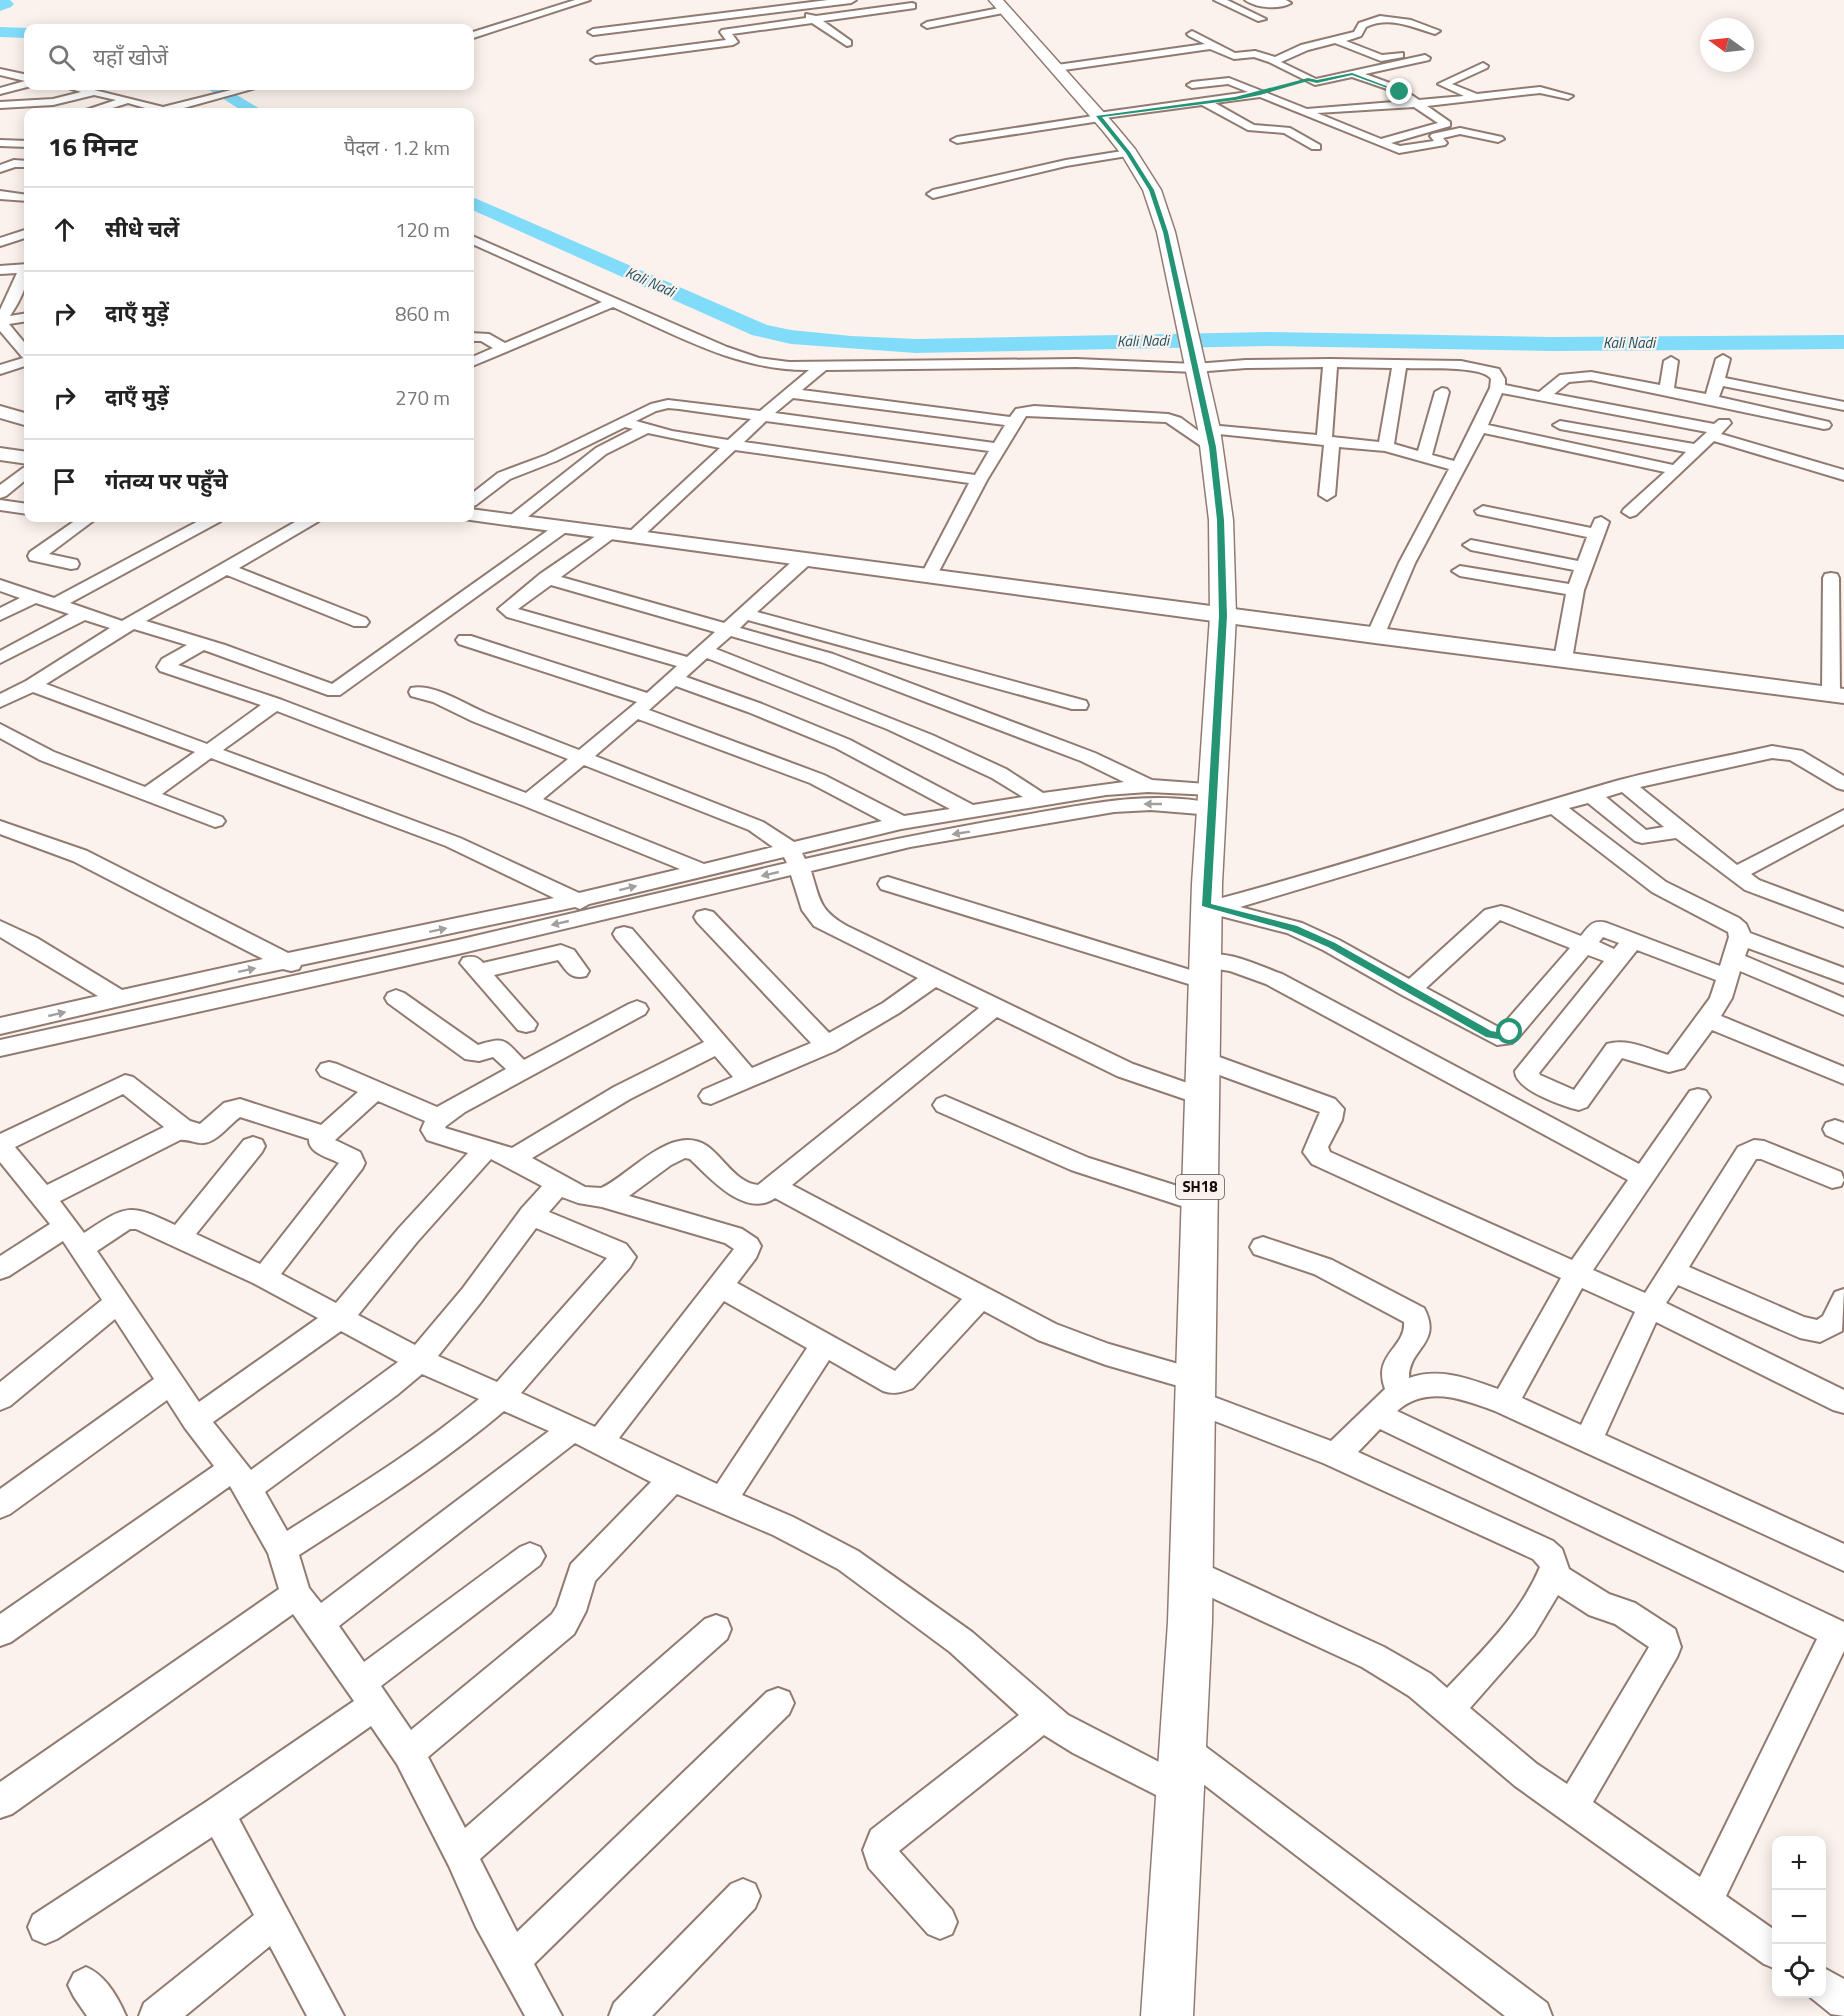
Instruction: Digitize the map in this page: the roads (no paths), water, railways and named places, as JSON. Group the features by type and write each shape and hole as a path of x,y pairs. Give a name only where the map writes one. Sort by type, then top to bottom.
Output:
{"main road":[{"name":"SH18","path":"1000,5 1099,117 1128,153 1152,190 1166,232 1211,438 1221,520 1223,616 1212,799 1211,907 1205,972 1191,1573 1167,2016"}],"street":[{"path":"474,35 585,0"},
{"path":"761,0 772,10"},
{"path":"593,32 851,0"},
{"path":"903,0 938,23"},
{"path":"1219,0 1262,18"},
{"path":"1251,0 1261,4 1286,3"},
{"path":"927,25 1000,5"},
{"path":"725,33 912,6"},
{"path":"796,7 847,43"},
{"path":"596,60 733,42 709,18"},
{"path":"1275,61 1285,54 1306,46 1358,34 1362,25 1384,18 1396,19 1436,31"},
{"path":"1192,34 1216,45 1214,47"},
{"path":"1336,39 1381,58 1402,54"},
{"path":"1057,68 1142,54 1214,47 1234,56 1255,54 1275,61 1278,66 1335,95"},
{"path":"957,140 1259,94 1286,86 1425,58"},
{"path":"1476,97 1442,88 1443,84 1483,66"},
{"path":"0,72 24,77"},
{"path":"1352,74 1394,88 1446,124 1432,133"},
{"path":"1462,75 1511,93"},
{"path":"1192,85 1226,80 1405,150 1442,142 1432,133"},
{"path":"0,91 24,84"},
{"path":"1374,92 1394,88 1417,88"},
{"path":"86,90 152,108"},
{"path":"175,108 239,90"},
{"path":"1304,110 1414,103 1540,90 1568,96"},
{"path":"0,105 53,102 95,92"},
{"path":"103,108 123,102 134,108"},
{"path":"1206,103 1252,128 1286,130 1316,147"},
{"path":"1381,142 1432,133 1460,131 1498,139"},
{"path":"0,143 24,144"},
{"path":"933,194 1077,161 1128,153"},
{"path":"0,169 14,162 24,163"},
{"path":"0,195 24,198"},
{"path":"7,225 24,227"},
{"path":"0,242 24,234"},
{"path":"474,241 745,359 789,366 1400,363 1461,365 1494,372 1498,379 1497,388 1479,428 1412,554 1375,636"},
{"path":"0,270 24,268"},
{"path":"0,320 14,302 18,282 24,273"},
{"path":"474,361 613,302"},
{"path":"0,320 24,317"},
{"path":"0,320 24,350"},
{"path":"12,335 24,334"},
{"path":"474,337 484,337 503,348"},
{"path":"1712,400 1723,359"},
{"path":"1666,390 1671,361"},
{"path":"0,370 24,363"},
{"path":"1327,495 1330,363"},
{"path":"1386,447 1400,363"},
{"path":"633,537 762,417 822,366"},
{"path":"1531,393 1565,378 1577,376 1607,379 1824,425"},
{"path":"1717,381 1844,406"},
{"path":"1497,388 1717,430 1828,456"},
{"path":"1424,456 1442,392"},
{"path":"790,393 1014,422"},
{"path":"1560,425 1568,400"},
{"path":"474,499 504,476 551,458 651,408 668,404 998,448"},
{"path":"1629,512 1677,470 1741,406"},
{"path":"928,576 979,480 1014,422 1021,412 1026,410 1157,416 1176,421 1211,438 1328,440 1386,447 1459,467"},
{"path":"0,412 24,419"},
{"path":"623,422 645,429 731,446 979,480"},
{"path":"1540,441 1548,431 1560,425 1696,449"},
{"path":"1479,428 1677,470"},
{"path":"513,521 601,451 645,429"},
{"path":"1717,430 1844,475"},
{"path":"0,454 24,457"},
{"path":"0,493 24,474"},
{"path":"0,505 24,508"},
{"path":"1483,511 1599,528 1575,590 1563,659"},
{"path":"474,516 1375,636 1838,695 1831,578"},
{"path":"71,564 36,556 82,522"},
{"path":"55,604 208,522"},
{"path":"0,701 32,685 307,522"},
{"path":"0,585 84,613 202,644 334,691 563,527"},
{"path":"609,534 508,605 508,611 698,657 853,707 1010,778 1039,800"},
{"path":"1471,546 1582,567"},
{"path":"529,801 674,679 804,560"},
{"path":"227,569 360,622"},
{"path":"1460,571 1575,590"},
{"path":"546,578 828,658 1088,757 1148,786 1212,799"},
{"path":"0,615 34,597"},
{"path":"0,658 84,613"},
{"path":"745,614 1079,705"},
{"path":"465,640 643,706 817,779 901,823"},
{"path":"202,644 168,663 166,667 275,704 529,801 701,870"},
{"path":"674,679 755,708 843,744 971,812"},
{"path":"32,685 453,842 578,900 596,915"},
{"path":"418,692 440,698 479,717 756,826 795,858 813,910 822,921 994,1008 1125,1070 1202,1097"},
{"path":"147,795 275,704"},
{"path":"0,730 47,756 215,821"},
{"path":"1211,907 1338,872 1625,785 1772,752 1795,755 1844,784"},
{"path":"1625,785 1680,831 1752,885 1844,920"},
{"path":"470,961 596,915 795,858 901,823 1106,789 1148,786"},
{"path":"1592,795 1642,837 1680,831"},
{"path":"6,1021 119,999 578,900 701,870 910,841 1114,806 1212,799"},
{"path":"1553,806 1659,887 1731,923 1738,929 1740,937 1721,998 1676,1062 1669,1064 1627,1050 1615,1050 1579,1101 1532,1081 1527,1076 1527,1071 1633,940"},
{"path":"1736,874 1844,816"},
{"path":"0,827 80,856 287,961 312,978"},
{"path":"888,884 1205,972 1233,964 1274,979 1643,1177"},
{"path":"1211,907 1294,928 1331,945 1489,1034 1504,1037 1599,928 1844,1007"},
{"path":"1410,990 1493,915 1509,914 1618,958"},
{"path":"705,917 827,1045"},
{"path":"0,928 29,943 119,999"},
{"path":"624,934 669,990 748,1079"},
{"path":"1740,937 1844,976"},
{"path":"0,1048 312,978 561,952 578,971"},
{"path":"470,961 526,1024"},
{"path":"711,1096 827,1045 891,1008 933,978"},
{"path":"396,998 472,1053 497,1047 522,1071"},
{"path":"603,1198 614,1194 673,1152 688,1148 697,1151 748,1194 763,1194 994,1008"},
{"path":"599,1443 747,1251 748,1246 743,1241 603,1198 578,1194 512,1159 436,1134 433,1126 439,1117 637,1009"},
{"path":"1708,1019 1844,1076"},
{"path":"512,1159 622,1093 719,1044"},
{"path":"1203,1060 1327,1105 1332,1109 1332,1115 1316,1146 1315,1152 1321,1158 1576,1273 1844,1402"},
{"path":"328,1070 439,1117"},
{"path":"325,1135 235,1108 203,1135 183,1129 125,1083 0,1145 73,1237 195,1420 241,1478 282,1550 296,1595 319,1623 408,1753 461,1854 488,1915 544,2016"},
{"path":"264,1277 353,1163 351,1158 320,1143 320,1140 375,1090"},
{"path":"1505,1403 1576,1273 1698,1097"},
{"path":"945,1105 1080,1164 1200,1203"},
{"path":"43,1198 183,1129"},
{"path":"179,1238 253,1146"},
{"path":"195,1420 340,1317 408,1235 486,1149"},
{"path":"1588,1441 1650,1308 1747,1153 1754,1149 1764,1150 1832,1179"},
{"path":"0,1632 387,1387 419,1359 472,1295 531,1215 559,1184"},
{"path":"773,1186 1047,1332 1195,1391 1543,1551 1552,1558 1555,1567 1538,1604 1514,1637 1449,1708"},
{"path":"282,1550 400,1475 457,1434 501,1397 623,1257 617,1251 531,1215"},
{"path":"0,1269 73,1237 132,1218 179,1238 264,1277 419,1359 573,1429 673,1479 783,1526 848,1560 961,1642 1044,1715 1084,1743 1180,1790"},
{"path":"1263,1247 1297,1255 1326,1266 1414,1316 1419,1325 1417,1334 1398,1360 1394,1374 1400,1392"},
{"path":"1672,1271 1800,1327 1820,1331 1833,1323 1844,1299"},
{"path":"720,1286 893,1383 903,1380 980,1298"},
{"path":"0,1398 117,1303"},
{"path":"723,1499 824,1345"},
{"path":"0,1505 171,1382"},
{"path":"1333,1454 1348,1447 1376,1414 1400,1392 1419,1384 1448,1385 1505,1403 1844,1557"},
{"path":"1376,1414 1840,1635 1706,1901"},
{"path":"319,1623 573,1429"},
{"path":"408,1753 563,1624 571,1611 582,1574 673,1479"},
{"path":"45,1927 218,1814 368,1693 530,1556"},
{"path":"1191,1573 1373,1657 1420,1685 1526,1775 1772,1949"},
{"path":"1552,1575 1600,1605 1624,1613 1664,1638 1666,1643 1666,1647 1572,1806"},
{"path":"0,1802 296,1595"},
{"path":"461,1854 716,1629"},
{"path":"513,1960 778,1703"},
{"path":"940,1922 881,1856 880,1850 883,1842 1044,1715"},
{"path":"1183,1749 1534,2016"},
{"path":"218,1814 326,2016"},
{"path":"627,2016 743,1896"},
{"path":"157,2016 275,1920"},
{"path":"86,1985 108,2016"}],"waterway":[{"name":"Kali Nadi","path":"0,1 6,4 0,6"},
{"name":"Kali Nadi","path":"0,32 24,33"},
{"name":"Kali Nadi","path":"218,90 249,108"},
{"name":"Kali Nadi","path":"474,204 760,330 791,337 916,346 1268,339 1551,344 1844,342"}]}
